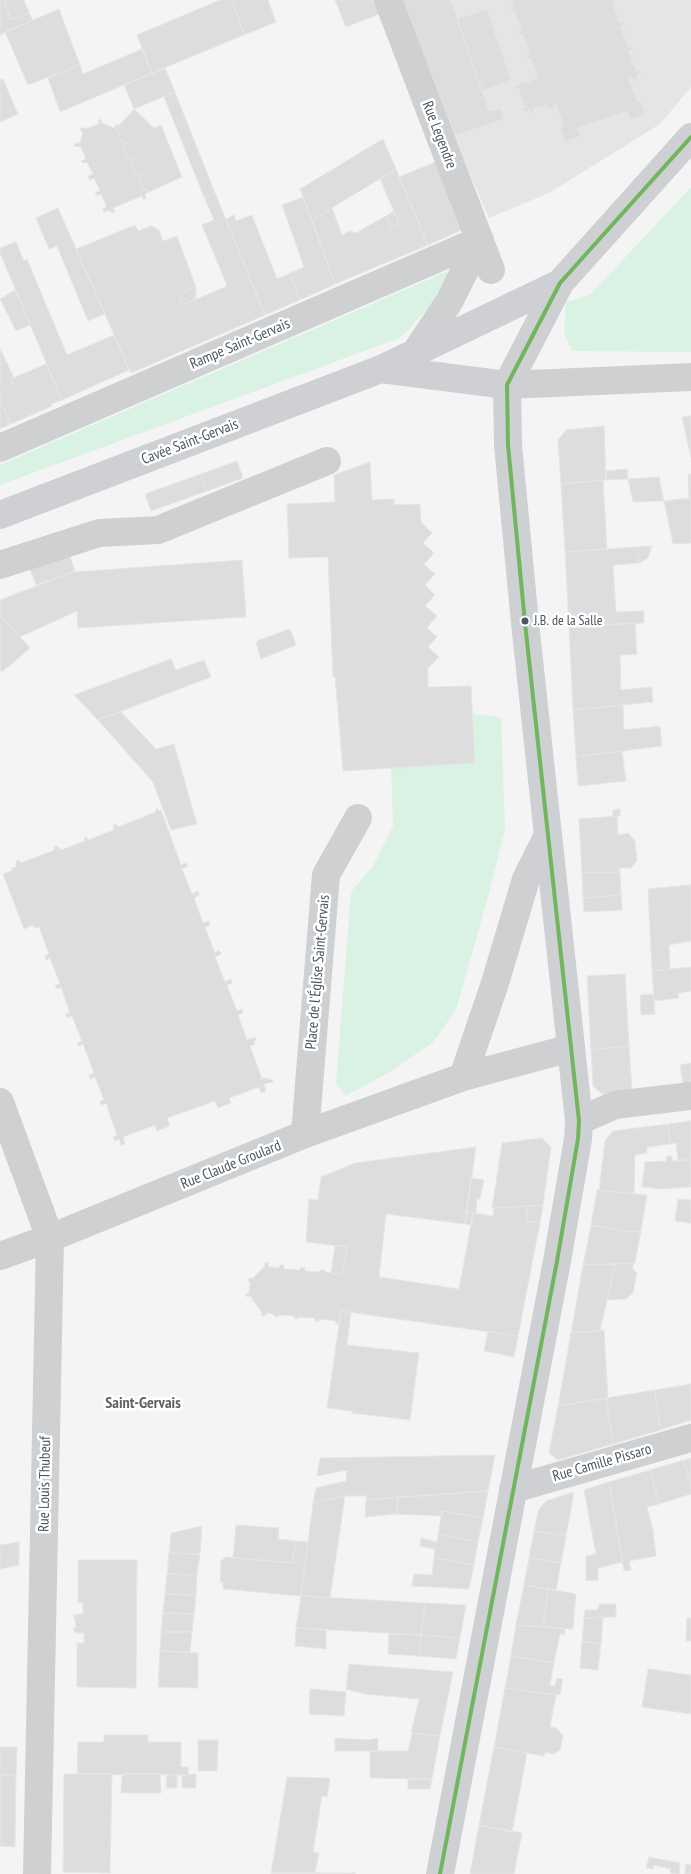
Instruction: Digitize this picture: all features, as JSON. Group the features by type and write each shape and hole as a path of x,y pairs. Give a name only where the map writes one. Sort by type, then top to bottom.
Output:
{"street":[{"name":"Rue Legendre","path":"388,0 491,270"},
{"path":"440,1874 557,1261 578,1139 579,1121 508,445 507,385 560,283 691,137"},
{"path":"417,350 449,302 480,240"},
{"name":"Rampe Saint-Gervais","path":"0,448 480,240"},
{"name":"Cavée Saint-Gervais","path":"0,515 381,369 417,350 560,283"},
{"name":"Cavée Saint-Gervais","path":"381,369 507,385"},
{"path":"507,385 691,377"},
{"path":"0,565 99,533 158,530 328,461"},
{"name":"Place de l'Église Saint-Gervais","path":"305,1134 326,875 358,818"},
{"path":"463,1077 526,879 548,836"},
{"name":"Rue Claude Groulard","path":"0,1256 50,1238 305,1134 463,1077 571,1048"},
{"path":"579,1121 615,1104 691,1096"},
{"name":"Rue Louis Thubeuf","path":"0,1102 50,1238 37,1874"},
{"name":"Rue Camille Pissaro","path":"513,1488 691,1438"}],"shaded area":[{"path":"402,0 691,0 691,87 660,124 549,193 489,218 468,170"}],"green space":[{"path":"691,187 691,352 572,351 564,332 566,302 590,295"},
{"path":"452,270 455,279 403,335 397,339 0,485 0,465"},
{"path":"473,714 501,717 505,829 456,1010 433,1042 393,1070 346,1096 336,1083 351,892 373,866 393,826 391,768 475,763"}],"building":[{"path":"0,0 3,0 11,20 29,13 33,20 0,35"},
{"path":"3,0 24,0 29,13 11,20"},
{"path":"220,0 232,0 244,35 152,73 137,35"},
{"path":"232,0 268,0 276,22 244,35"},
{"path":"335,0 377,0 382,13 346,27"},
{"path":"402,0 451,0 489,111 501,108 504,119 455,135"},
{"path":"511,0 616,0 613,3 619,23 624,21 625,25 620,26 629,48 632,46 633,50 629,51 636,71 640,69 641,73 638,74 638,80 629,79 637,102 641,101 646,114 630,120 627,111 577,128 580,136 565,142 560,128 564,127 556,104 553,105 554,108 550,109 547,105 533,109 534,113 531,114 530,110 524,112 522,108 525,107 518,88 516,90 515,86 520,85 519,81 524,83 538,78 531,58 528,59 526,55 530,54 523,34 519,35 518,32 521,30 514,10 511,11 509,7 513,6"},
{"path":"59,9 80,65 28,85 5,32"},
{"path":"487,9 511,80 482,91 457,19"},
{"path":"142,49 152,73 60,112 48,78 80,65 83,74"},
{"path":"165,68 175,92 134,109 124,85"},
{"path":"3,79 18,114 0,122 0,80"},
{"path":"175,92 215,193 204,197 164,97"},
{"path":"134,109 154,128 161,125 182,177 149,192 147,189 144,191 138,177 142,176 140,173 137,174 131,162 135,160 133,157 129,159 123,146 127,144 126,141 122,142 116,129"},
{"path":"101,119 102,123 114,128 117,124 119,126 116,129 122,142 126,141 127,144 123,146 129,159 133,157 135,160 131,162 137,174 140,173 142,176 138,177 144,191 147,189 149,192 145,194 146,198 144,200 142,196 113,208 115,212 112,213 110,210 104,212 102,209 107,207 101,194 97,196 95,192 100,191 94,178 90,180 88,176 93,174 87,162 83,163 81,161 86,159 81,147 74,146 75,143 80,143 83,132 80,129 82,127 85,129 99,124"},
{"path":"383,139 396,169 312,220 300,189"},
{"path":"440,160 466,228 428,245 399,177"},
{"path":"396,169 428,245 335,284 312,220 332,208 342,235 349,231 356,233 386,216 391,227 399,223 380,179"},
{"path":"215,193 265,315 131,373 76,249 135,225 138,231 151,226 159,230 163,241 177,236 196,287 179,294 183,305 227,286 202,225 214,220 204,197"},
{"path":"303,197 335,284 300,300 290,273 304,267 282,205"},
{"path":"58,208 105,314 88,321 57,246 49,249 36,218"},
{"path":"394,211 399,223 391,227 386,216"},
{"path":"234,215 236,221 252,215 277,279 290,273 300,300 265,315 226,219"},
{"path":"16,242 24,261 27,259 67,355 114,335 129,370 62,400 0,253 0,248"},
{"path":"196,287 196,299 183,305 179,294"},
{"path":"15,290 30,325 16,331 0,299"},
{"path":"0,349 6,361 0,364"},
{"path":"6,361 14,378 11,379 13,383 0,389 0,364"},
{"path":"46,364 62,400 11,424 0,401 0,389 13,383 11,379"},
{"path":"0,401 11,424 0,429"},
{"path":"691,416 691,458 682,417"},
{"path":"604,426 606,480 561,484 558,440 566,430"},
{"path":"237,461 243,478 207,491 201,474"},
{"path":"370,462 372,500 394,499 394,505 420,504 421,522 432,533 423,543 434,553 424,564 435,574 425,585 435,595 425,606 437,616 427,628 437,637 428,647 439,657 428,668 428,687 471,686 475,763 343,771 335,677 333,677 328,557 289,558 287,504 335,502 334,475"},
{"path":"627,469 628,479 606,480 606,471"},
{"path":"201,474 207,491 151,511 145,494"},
{"path":"691,474 691,543 673,544 664,501 689,498 688,475"},
{"path":"659,477 664,501 633,502 628,479"},
{"path":"603,480 607,549 565,552 561,484"},
{"path":"652,546 648,558 639,563 637,547"},
{"path":"637,547 639,563 613,565 616,612 644,611 644,623 569,627 565,552"},
{"path":"69,553 75,571 36,585 29,567"},
{"path":"242,560 246,617 78,628 77,611 20,637 0,615 0,600 75,571"},
{"path":"0,615 30,648 2,672 0,669"},
{"path":"635,623 637,654 620,655 621,690 652,687 653,702 573,710 569,627"},
{"path":"290,629 296,645 261,659 256,643 259,640"},
{"path":"171,659 176,670 204,660 211,677 98,720 74,695"},
{"path":"623,705 624,730 660,726 662,746 576,757 573,710"},
{"path":"121,712 156,749 174,744 197,824 171,830 153,782 98,720"},
{"path":"622,751 626,781 578,786 576,757"},
{"path":"158,809 159,811 161,810 181,865 186,863 188,866 182,869 192,894 198,891 199,895 194,898 203,923 209,921 210,925 205,927 215,953 219,950 221,954 215,957 225,982 231,979 232,983 227,985 237,1011 242,1009 243,1013 238,1015 247,1040 255,1037 257,1040 254,1041 255,1044 250,1046 262,1079 272,1079 273,1082 264,1084 266,1091 261,1093 259,1087 229,1098 231,1103 218,1108 215,1101 167,1118 170,1126 157,1131 155,1125 123,1137 125,1144 121,1145 119,1139 115,1141 113,1137 117,1136 106,1103 101,1105 100,1101 104,1100 95,1077 90,1079 89,1075 94,1073 83,1044 79,1046 77,1043 82,1041 72,1016 67,1018 66,1014 70,1013 61,987 57,989 55,985 60,984 50,958 46,960 45,956 49,954 39,927 34,928 33,925 24,929 3,874 12,871 12,868 16,867 16,861 19,860 20,863 55,850 54,847 57,846 61,850 85,841 84,838 87,837 88,840 114,830 113,825 116,824 118,827 156,812 155,810"},
{"path":"620,809 620,816 613,817 613,810"},
{"path":"617,816 618,835 628,833 635,841 637,860 631,868 619,868 620,872 582,873 579,819"},
{"path":"620,872 621,895 583,898 582,873"},
{"path":"691,885 691,941 669,945 670,969 652,971 648,889"},
{"path":"621,895 622,910 584,912 583,898"},
{"path":"691,967 691,991 678,993 679,998 654,1001 652,971"},
{"path":"625,974 629,1046 591,1050 587,976"},
{"path":"654,994 655,1014 641,1015 640,995"},
{"path":"629,1046 632,1091 602,1094 593,1086 591,1050"},
{"path":"691,1063 691,1084 683,1085 680,1065"},
{"path":"691,1121 691,1160 678,1160 676,1143 670,1144 668,1124"},
{"path":"668,1124 670,1144 647,1147 647,1153 635,1155 634,1194 599,1190 605,1141 613,1131"},
{"path":"542,1138 551,1147 543,1205 492,1208 502,1143"},
{"path":"476,1147 465,1224 386,1214 379,1277 459,1289 473,1213 493,1216 494,1208 527,1206 527,1221 540,1223 518,1336 341,1311 340,1324 335,1323 336,1321 319,1319 319,1321 315,1321 315,1318 299,1317 299,1319 294,1318 295,1316 279,1315 278,1317 274,1316 274,1314 266,1313 266,1316 261,1315 262,1313 250,1296 247,1297 250,1277 252,1279 264,1267 265,1263 269,1263 268,1267 279,1268 280,1265 284,1265 284,1269 300,1270 301,1267 305,1268 305,1271 320,1272 320,1270 325,1270 325,1272 341,1275 341,1272 343,1272 347,1247 306,1242 309,1199 318,1200 321,1177 355,1163"},
{"path":"667,1156 672,1156 672,1161 691,1160 691,1187 663,1189 642,1187 645,1162 666,1161"},
{"path":"471,1178 484,1180 480,1199 477,1199 476,1214 466,1212"},
{"path":"597,1190 647,1195 641,1231 628,1232 591,1225"},
{"path":"678,1199 691,1200 691,1223 675,1221"},
{"path":"543,1205 540,1223 527,1221 527,1206"},
{"path":"466,1212 473,1213 471,1225 465,1224"},
{"path":"591,1225 628,1232 641,1231 635,1263 583,1265"},
{"path":"335,1245 347,1247 341,1275 331,1273"},
{"path":"634,1263 632,1268 637,1273 633,1293 626,1299 607,1300 615,1264"},
{"path":"615,1264 600,1331 571,1333 583,1265"},
{"path":"341,1311 351,1313 347,1345 419,1353 410,1420 327,1408"},
{"path":"604,1330 608,1398 558,1406 571,1333"},
{"path":"488,1332 518,1336 514,1357 484,1351"},
{"path":"691,1384 691,1420 660,1430 655,1390"},
{"path":"655,1390 660,1430 613,1444 606,1398"},
{"path":"606,1398 613,1444 558,1460 549,1453 558,1406"},
{"path":"495,1455 488,1491 366,1500 367,1496 345,1496 313,1503 316,1488 346,1481 347,1470 317,1476 320,1458"},
{"path":"691,1458 691,1487 684,1460"},
{"path":"684,1460 691,1494 659,1504 650,1470"},
{"path":"650,1470 659,1504 647,1507 653,1530 656,1556 629,1561 631,1570 624,1571 609,1482"},
{"path":"609,1482 623,1562 598,1568 598,1580 586,1581 586,1556 596,1554 584,1490"},
{"path":"488,1491 483,1518 442,1511 442,1516 397,1514 398,1497"},
{"path":"574,1492 566,1536 534,1531 539,1509 546,1501"},
{"path":"345,1496 330,1598 301,1596 313,1503"},
{"path":"398,1497 397,1514 365,1517 366,1500"},
{"path":"442,1511 483,1518 478,1542 438,1534"},
{"path":"236,1525 279,1528 278,1539 296,1541 292,1563 233,1558"},
{"path":"202,1526 200,1554 169,1553 171,1533"},
{"path":"534,1531 566,1536 561,1563 529,1558"},
{"path":"438,1534 478,1542 474,1565 434,1558 435,1549 420,1546 421,1538 437,1542"},
{"path":"296,1541 308,1542 301,1596 223,1589 223,1582 220,1582 221,1561 226,1557 292,1563"},
{"path":"19,1542 19,1565 0,1569 0,1545"},
{"path":"169,1553 200,1554 197,1575 167,1574"},
{"path":"434,1558 474,1565 469,1589 412,1586 414,1574 432,1575"},
{"path":"529,1558 561,1563 556,1590 524,1585"},
{"path":"78,1560 137,1560 136,1688 77,1687 77,1643 84,1643 84,1633 75,1633 73,1628 76,1628 73,1615 83,1614 83,1603 78,1603"},
{"path":"167,1574 197,1575 196,1595 165,1594"},
{"path":"524,1585 548,1589 543,1627 516,1625"},
{"path":"548,1589 576,1594 573,1629 543,1627"},
{"path":"165,1594 196,1595 194,1614 163,1613"},
{"path":"301,1596 425,1603 421,1635 296,1628"},
{"path":"425,1603 466,1605 460,1638 421,1635"},
{"path":"600,1604 616,1604 616,1617 584,1618 585,1610 597,1610"},
{"path":"163,1613 194,1614 192,1632 161,1632"},
{"path":"603,1617 601,1644 582,1641 584,1618"},
{"path":"687,1618 691,1618 691,1641 686,1641"},
{"path":"516,1625 565,1628 564,1635 560,1634 554,1663 511,1656"},
{"path":"296,1628 326,1630 326,1649 295,1646"},
{"path":"161,1632 192,1632 190,1652 160,1651"},
{"path":"389,1634 421,1635 419,1656 388,1654"},
{"path":"421,1635 460,1638 456,1659 419,1656"},
{"path":"582,1641 601,1644 598,1670 580,1668"},
{"path":"160,1651 198,1653 198,1688 158,1687"},
{"path":"511,1656 554,1663 550,1685 555,1686 557,1678 563,1679 560,1695 505,1688"},
{"path":"349,1664 453,1672 440,1736 411,1733 419,1699 365,1694 346,1689"},
{"path":"648,1669 691,1675 691,1714 642,1707"},
{"path":"505,1688 556,1695 550,1727 557,1728 563,1736 560,1750 553,1754 545,1752 544,1756 494,1747"},
{"path":"310,1689 346,1692 344,1716 309,1714"},
{"path":"412,1733 440,1736 432,1779 370,1778 370,1751 408,1751"},
{"path":"104,1735 148,1735 148,1742 181,1742 181,1767 188,1767 189,1775 77,1774 78,1742 104,1742"},
{"path":"335,1738 368,1740 378,1738 378,1751 335,1751"},
{"path":"198,1740 218,1740 217,1771 198,1771"},
{"path":"0,1747 17,1747 16,1775 0,1775"},
{"path":"494,1747 527,1753 512,1832 479,1825"},
{"path":"64,1774 112,1774 110,1873 63,1872"},
{"path":"122,1774 160,1774 161,1793 121,1793"},
{"path":"167,1774 177,1775 177,1788 166,1788"},
{"path":"196,1774 196,1788 182,1788 182,1775"},
{"path":"0,1775 16,1775 15,1847 0,1846"},
{"path":"287,1777 330,1778 327,1797 322,1796 313,1852 319,1853 315,1873 271,1873"},
{"path":"408,1779 432,1779 430,1789 408,1789"},
{"path":"479,1825 522,1833 514,1874 470,1874"},
{"path":"649,1857 680,1863 679,1874 670,1873 671,1869 654,1865 653,1869 646,1868"},
{"path":"686,1864 691,1865 691,1874 685,1874"},
{"path":"271,1873 355,1873 355,1874"}],"transit line":[{"path":"440,1874 557,1261 578,1139 579,1121 525,623 508,445 507,385 560,283 691,137"}],"place":[{"name":"J.B. de la Salle","path":"525,621"}],"district":[{"name":"Saint-Gervais","path":"143,1403"}]}
